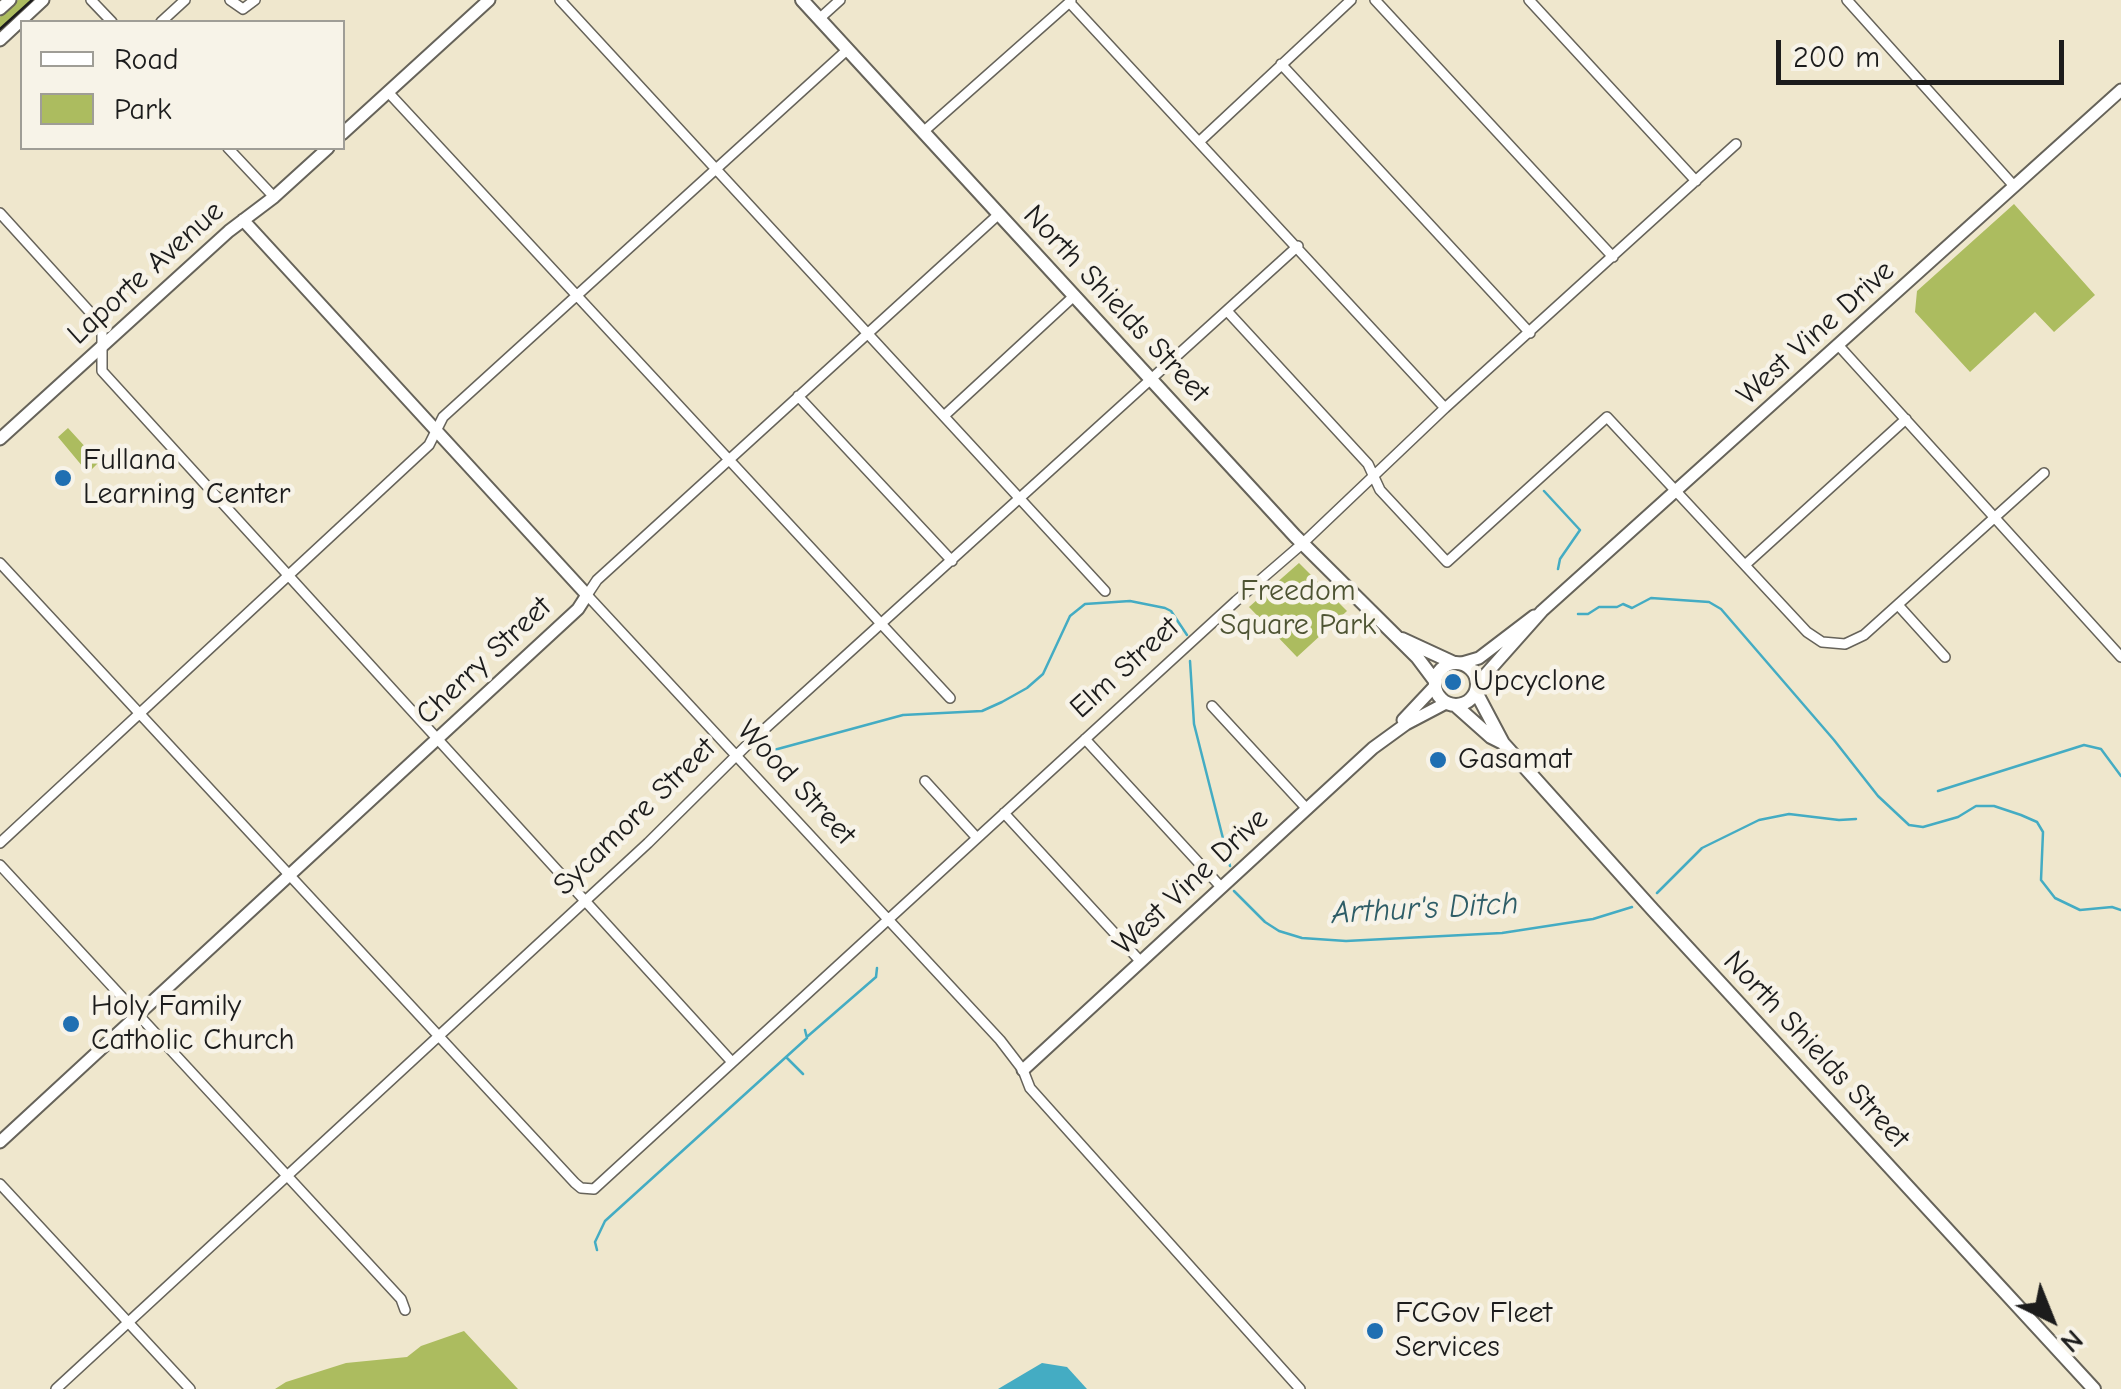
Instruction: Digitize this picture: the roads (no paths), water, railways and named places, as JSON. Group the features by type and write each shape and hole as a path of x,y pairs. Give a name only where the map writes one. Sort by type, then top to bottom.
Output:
{"main road":[{"name":"North Shields Street","path":"802,0 1302,544 1398,637 1435,683"},
{"name":"North Shields Street","path":"1398,637 1458,663"},
{"path":"1458,663 1472,669 1477,688 1465,703 1450,704 1435,683 1441,668 1458,663"},
{"name":"North Shields Street","path":"1477,688 1503,743 2094,1389"},
{"name":"North Shields Street","path":"1450,704 1503,743"}],"street":[{"path":"0,9 10,0"},
{"path":"22,20 43,0"},
{"path":"91,0 110,20"},
{"path":"163,20 186,0"},
{"path":"230,0 243,9 255,0"},
{"path":"345,131 489,0"},
{"path":"560,0 1105,590"},
{"path":"819,19 840,0"},
{"path":"1199,142 1351,0"},
{"path":"1376,0 1613,257"},
{"path":"1529,0 1696,180"},
{"path":"1846,0 2014,186"},
{"path":"924,132 1071,1 1446,408"},
{"path":"0,40 20,21"},
{"path":"0,842 428,446 443,417 847,50"},
{"path":"1282,64 1530,333"},
{"name":"West Vine Drive","path":"1477,688 1542,611 2121,90"},
{"path":"388,92 950,698"},
{"name":"Elm Street","path":"438,1037 581,1188 594,1189 1736,144"},
{"path":"230,150 274,197"},
{"name":"Laporte Avenue","path":"0,439 326,150"},
{"path":"0,213 99,322 102,371 732,1062"},
{"name":"Cherry Street","path":"0,1142 578,609 597,580 999,214"},
{"name":"Wood Street","path":"243,220 1000,1040 1023,1070 1030,1088 1300,1389"},
{"name":"Sycamore Street","path":"56,1389 737,755 1298,246"},
{"path":"944,414 1074,296"},
{"path":"1228,312 1368,464 1380,490 1447,562 1606,417 1811,636 1836,645 1857,640 2044,473"},
{"path":"1839,346 2121,657"},
{"path":"798,396 952,561"},
{"path":"1744,565 1906,419"},
{"path":"0,563 438,1037"},
{"path":"1898,604 1945,657"},
{"name":"West Vine Drive","path":"1458,663 1480,658 1518,625 1542,611"},
{"name":"West Vine Drive","path":"1023,1070 1394,731 1435,683"},
{"name":"West Vine Drive","path":"1394,731 1450,704"},
{"path":"1212,706 1307,809"},
{"path":"1085,738 1221,888"},
{"path":"925,781 977,838"},
{"path":"1004,813 1141,962"},
{"path":"0,865 401,1299 405,1310"},
{"path":"0,1184 190,1389"}],"water":[{"path":"1042,1363 1067,1367 1087,1389 998,1389"}],"waterway":[{"path":"1544,491 1580,530 1560,559 1558,569"},
{"path":"1578,614 1623,604 1632,608 1651,598 1709,602 1721,609 1878,796 1909,825 1923,827 1958,817 1976,806 1994,806 2021,815 2037,822 2043,832 2041,880 2055,898 2080,910 2121,910"},
{"name":"Arthur's Ditch","path":"774,750 903,715 982,711 1002,702 1043,674 1070,616 1085,604 1130,601 1165,608 1187,635"},
{"name":"Arthur's Ditch","path":"1190,661 1194,724 1230,866"},
{"name":"Arthur's Ditch","path":"1938,791 2084,745 2101,749 2121,776"},
{"name":"Arthur's Ditch","path":"1657,893 1702,848 1759,820 1789,814 1856,819"},
{"name":"Arthur's Ditch","path":"1234,891 1279,931 1302,938 1346,941 1502,933 1593,919 1632,907"},
{"path":"808,1036 876,977 877,968"},
{"path":"597,1250 595,1242 605,1221 807,1038 805,1030"},
{"path":"786,1057 803,1074"}],"tram line":[{"path":"0,29 32,0"}],"place":[{"name":"Fullana Learning Center","path":"63,478"},
{"name":"Upcyclone","path":"1453,682"},
{"name":"Gasamat","path":"1438,760"},
{"name":"Holy Family Catholic Church","path":"71,1024"},
{"name":"FCGov Fleet Services","path":"1375,1331"}],"park label":[{"name":"Freedom Square Park","path":"1298,609"}]}
